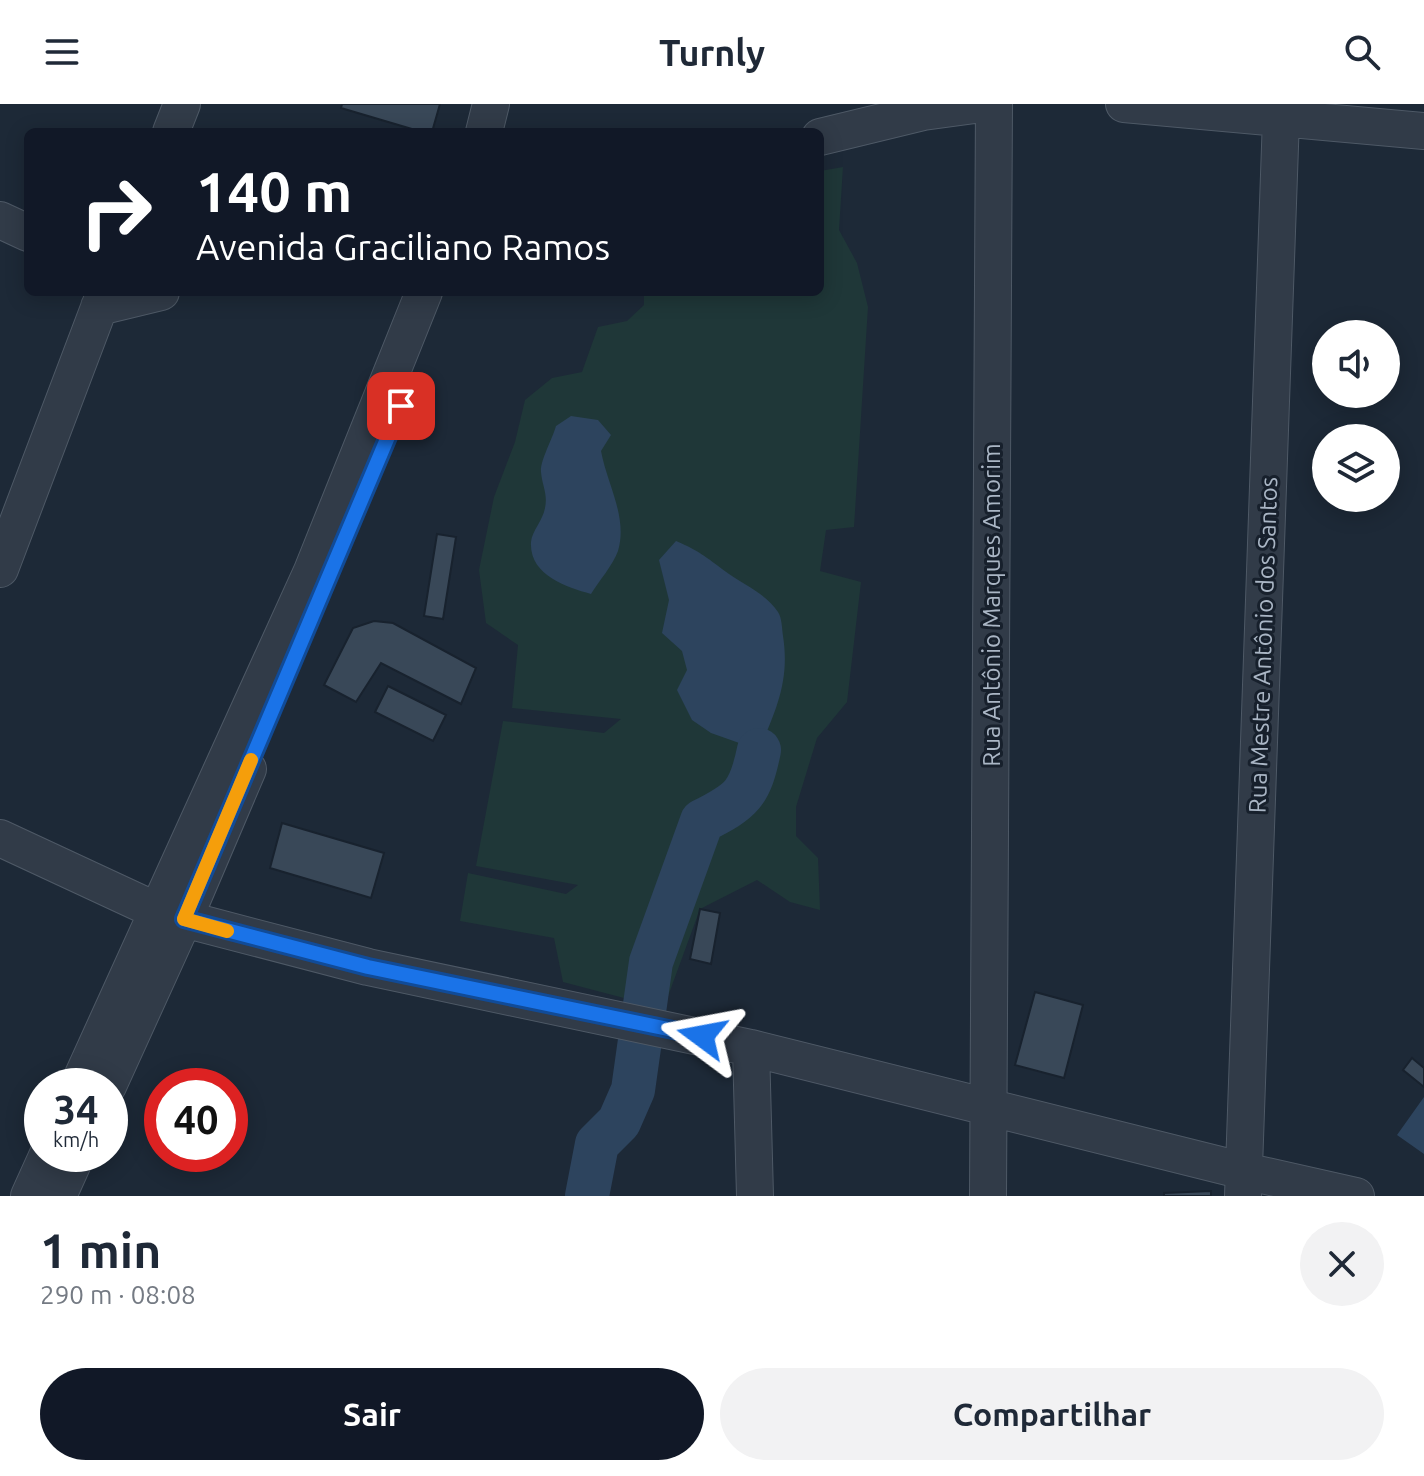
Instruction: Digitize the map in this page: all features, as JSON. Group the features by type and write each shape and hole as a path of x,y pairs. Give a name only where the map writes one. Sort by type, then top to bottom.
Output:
{"street":[{"path":"173,128 182,104"},
{"path":"485,128 491,104"},
{"path":"824,136 923,112 982,104"},
{"name":"Rua Antônio Marques Amorim","path":"988,1196 994,104"},
{"path":"1127,104 1281,118 1419,121"},
{"name":"Rua Mestre Antônio dos Santos","path":"1243,1184 1281,118"},
{"path":"0,220 24,231"},
{"path":"0,569 102,300 132,296"},
{"path":"115,1068 170,915 422,296"},
{"path":"88,1068 170,915 448,296"},
{"path":"0,838 170,915 368,967 642,1023 988,1106 1243,1184 1356,1196"},
{"path":"751,1048 755,1196"},
{"path":"29,1196 40,1172"},
{"path":"58,1196 69,1172"}],"green space":[{"path":"843,167 839,230 857,263 868,307 854,527 826,530 820,571 861,582 847,702 817,738 796,807 796,836 818,858 820,910 790,902 757,880 700,909 667,999 643,1003 563,982 554,938 460,921 468,873 566,894 578,885 476,866 503,721 604,733 621,719 512,708 518,645 486,623 479,570 494,497 515,442 525,400 552,378 582,372 598,327 627,321 644,305 644,296 824,296 824,170"}],"water":[{"path":"571,416 598,420 611,435 601,451 619,513 620,538 616,556 591,594 551,578 536,563 532,553 532,538 546,503 542,462 556,426"},
{"path":"676,541 699,552 768,600 779,614 785,652 783,681 759,750 711,733 692,720 677,690 687,670 682,651 662,633 669,600 659,560"},
{"path":"1424,1097 1424,1154 1397,1135"}],"building":[{"path":"342,104 440,104 433,128 408,128 341,108"},
{"path":"437,534 456,537 443,619 424,616"},
{"path":"374,621 393,623 476,668 461,704 381,663 356,702 324,685 353,628"},
{"path":"388,686 446,715 433,741 375,712"},
{"path":"282,823 384,853 371,898 270,868"},
{"path":"700,909 720,913 711,964 690,959"},
{"path":"1035,992 1083,1005 1064,1078 1015,1065"},
{"path":"1412,1058 1424,1068 1424,1087 1403,1070"},
{"path":"1211,1191 1211,1196 1164,1196 1164,1193"}],"waterway":[{"path":"587,1196 597,1144 619,1122 633,1090 651,962 702,821 727,808 748,787 759,750"}],"slow traffic":[{"path":"227,931 184,919 251,760"}],"route":[{"path":"401,406 184,919 368,967 702,1036"}]}
